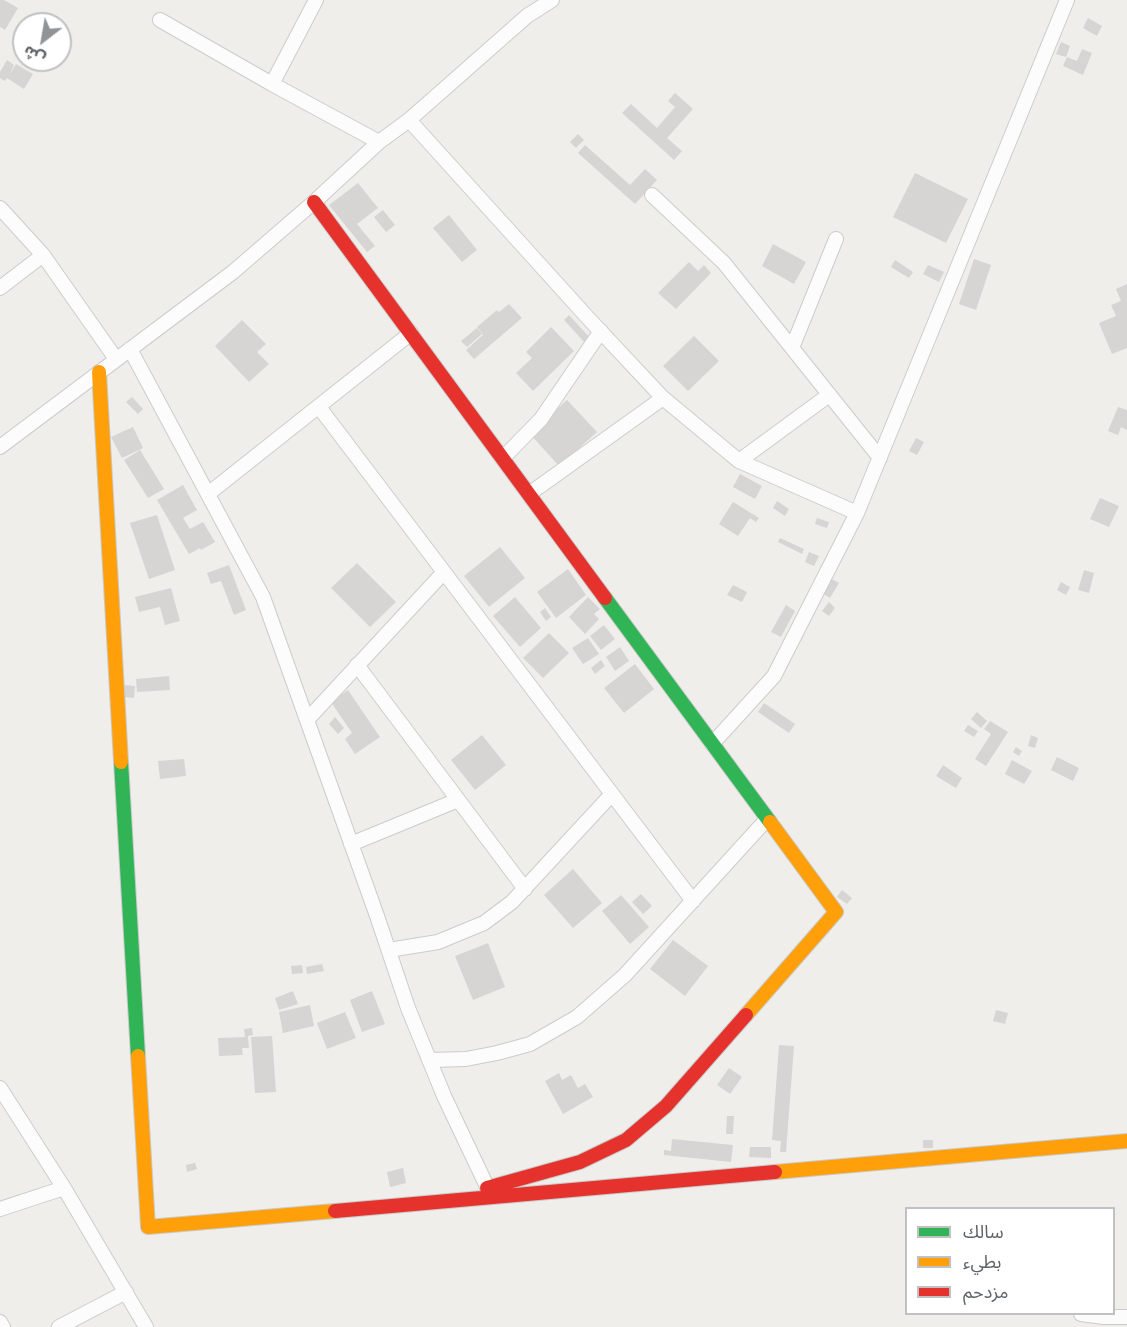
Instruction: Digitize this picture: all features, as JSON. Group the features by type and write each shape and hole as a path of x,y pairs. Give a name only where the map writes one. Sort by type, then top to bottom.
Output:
{"street":[{"path":"272,84 316,0"},
{"path":"0,447 233,272 379,142 409,120 538,6 552,0"},
{"path":"712,744 774,676 858,513 1067,0"},
{"path":"160,20 379,142"},
{"path":"409,120 663,398 739,461 858,513"},
{"path":"652,195 724,263 880,458"},
{"path":"314,202 836,912 666,1106 626,1140 580,1162 489,1192"},
{"path":"0,208 43,255 116,359"},
{"path":"792,348 836,239"},
{"path":"0,288 43,255"},
{"path":"503,458 541,419 601,331"},
{"path":"208,494 411,333"},
{"path":"130,349 263,597 408,1008 444,1096 489,1192"},
{"path":"99,372 148,1227 489,1192 1127,1141"},
{"path":"739,461 829,395"},
{"path":"529,494 663,398"},
{"path":"318,406 693,901"},
{"path":"307,720 444,572"},
{"path":"357,666 525,889"},
{"path":"389,950 438,942 484,923 525,889 612,794"},
{"path":"351,844 458,800"},
{"path":"429,1060 466,1059 530,1044 577,1017 625,975 768,819"},
{"path":"0,1088 64,1188 146,1327"},
{"path":"0,1209 64,1188"},
{"path":"59,1327 126,1292"},
{"path":"1089,1315 1127,1317"},
{"path":"0,1322 3,1327"}],"building":[{"path":"0,0 4,0 18,8 16,12 12,12 12,18 5,30 0,27"},
{"path":"1088,18 1102,26 1097,36 1083,28"},
{"path":"1061,42 1070,46 1066,57 1056,54"},
{"path":"1082,49 1092,53 1083,75 1063,66 1067,57 1077,61"},
{"path":"7,60 12,64 10,74 12,71 33,74 24,89 7,78 5,81 0,78 0,72"},
{"path":"675,93 693,109 667,138 682,151 674,160 622,113 631,104 657,128 675,107 668,101"},
{"path":"578,134 584,140 576,148 570,142"},
{"path":"585,145 630,185 645,169 657,180 635,204 578,153"},
{"path":"915,173 968,199 946,243 893,217"},
{"path":"358,183 378,208 357,224 375,246 367,252 329,205"},
{"path":"383,210 395,225 386,232 374,217"},
{"path":"449,215 477,250 462,262 433,228"},
{"path":"773,244 806,262 794,284 762,266"},
{"path":"974,259 991,265 976,310 959,304"},
{"path":"895,260 913,272 909,278 891,267"},
{"path":"689,262 698,271 704,265 711,273 676,309 658,293"},
{"path":"928,265 944,272 939,282 923,274"},
{"path":"1127,284 1127,348 1112,354 1099,323 1116,316 1111,305 1121,301 1116,289"},
{"path":"509,304 522,318 474,359 466,350 483,335 477,327 497,310 499,312"},
{"path":"569,315 591,339 586,344 564,320"},
{"path":"242,320 266,344 257,352 269,364 249,382 215,346"},
{"path":"551,327 574,351 533,391 516,373 532,358 526,352"},
{"path":"477,328 482,334 467,347 461,341"},
{"path":"694,336 719,361 688,391 663,366"},
{"path":"132,397 143,409 138,414 126,402"},
{"path":"567,400 597,432 559,466 530,434"},
{"path":"1118,407 1127,410 1127,430 1121,427 1118,435 1108,431"},
{"path":"133,427 143,448 122,458 111,437"},
{"path":"916,438 924,442 917,455 909,451"},
{"path":"140,450 164,489 148,498 124,460"},
{"path":"740,474 762,486 755,499 733,487"},
{"path":"183,485 197,510 183,518 190,529 203,522 215,542 189,554 157,500"},
{"path":"1100,498 1119,506 1109,527 1090,519"},
{"path":"777,501 789,509 785,516 773,508"},
{"path":"733,502 759,518 756,522 750,518 738,536 719,524"},
{"path":"157,515 175,570 149,579 130,523"},
{"path":"817,518 829,522 827,528 815,524"},
{"path":"780,538 804,549 802,554 778,542"},
{"path":"500,547 525,578 489,607 464,576"},
{"path":"809,552 819,556 814,566 805,562"},
{"path":"357,563 396,602 370,627 331,588"},
{"path":"229,565 246,610 234,615 221,581 211,584 207,573"},
{"path":"568,569 586,595 556,618 537,592"},
{"path":"1084,570 1094,573 1089,593 1078,590"},
{"path":"830,578 839,583 830,598 822,593"},
{"path":"1061,582 1070,587 1066,595 1057,590"},
{"path":"733,585 747,592 742,602 727,595"},
{"path":"171,588 180,621 165,625 160,607 139,612 135,597"},
{"path":"515,597 541,628 520,647 493,616"},
{"path":"588,597 600,609 594,614 599,619 585,634 569,617"},
{"path":"829,602 835,608 829,616 822,611"},
{"path":"786,605 795,611 781,637 771,632"},
{"path":"545,608 551,617 546,621 540,612"},
{"path":"604,625 615,639 601,650 590,636"},
{"path":"549,633 569,653 543,678 523,658"},
{"path":"588,638 599,654 583,664 572,648"},
{"path":"620,647 629,661 615,671 606,657"},
{"path":"601,660 605,666 595,674 591,668"},
{"path":"635,664 654,689 624,713 604,688"},
{"path":"169,676 170,690 137,692 136,679"},
{"path":"125,685 135,686 134,698 124,697"},
{"path":"348,690 380,737 355,754 345,739 352,733 331,702"},
{"path":"764,703 795,724 789,733 758,712"},
{"path":"977,712 987,721 981,728 971,719"},
{"path":"335,717 344,728 338,734 329,724"},
{"path":"990,721 1008,732 986,766 975,759 991,734 984,729"},
{"path":"968,725 978,731 974,737 964,731"},
{"path":"482,735 506,765 475,790 451,760"},
{"path":"1031,735 1038,738 1035,748 1028,746"},
{"path":"1016,747 1022,751 1019,756 1013,752"},
{"path":"1057,757 1079,768 1073,781 1051,770"},
{"path":"184,759 186,776 160,779 158,761"},
{"path":"1012,760 1032,771 1024,784 1005,774"},
{"path":"943,765 962,778 956,788 936,776"},
{"path":"573,869 602,903 573,928 544,895"},
{"path":"842,890 852,898 847,904 837,897"},
{"path":"641,894 652,906 643,914 632,902"},
{"path":"621,895 649,927 630,944 602,911"},
{"path":"673,940 708,966 685,996 650,969"},
{"path":"488,943 505,987 473,1000 455,956"},
{"path":"322,964 324,971 307,974 306,967"},
{"path":"302,965 303,973 292,974 291,966"},
{"path":"293,991 298,1004 279,1010 275,998"},
{"path":"372,991 385,1024 362,1032 350,1000"},
{"path":"310,1005 314,1026 283,1033 279,1012"},
{"path":"996,1010 1008,1013 1005,1024 993,1021"},
{"path":"345,1012 356,1038 327,1049 317,1023"},
{"path":"252,1028 253,1035 248,1036 249,1048 242,1048 243,1055 219,1056 218,1038 245,1037 244,1029"},
{"path":"272,1036 276,1092 255,1093 251,1037"},
{"path":"779,1045 794,1046 786,1152 780,1152 781,1141 772,1140"},
{"path":"729,1068 742,1077 730,1094 717,1085"},
{"path":"559,1073 562,1080 571,1075 578,1088 585,1084 593,1097 563,1114 545,1081"},
{"path":"727,1116 734,1116 733,1134 726,1134"},
{"path":"672,1139 733,1145 731,1162 664,1155 664,1150 671,1151"},
{"path":"923,1140 933,1140 933,1148 923,1148"},
{"path":"750,1147 771,1147 771,1158 749,1157"},
{"path":"195,1163 197,1169 187,1172 186,1165"},
{"path":"403,1168 406,1183 390,1187 387,1172"}],"traffic: fast":[{"path":"605,598 770,822"},
{"path":"121,762 138,1056"}],"traffic: slow":[{"path":"99,372 121,762"},
{"path":"746,1015 836,912 770,822"},
{"path":"138,1056 148,1227 335,1211"},
{"path":"775,1172 1127,1141"}],"traffic: jam":[{"path":"314,202 605,598"},
{"path":"487,1188 580,1162 626,1140 666,1106 746,1015"},
{"path":"335,1211 775,1172"}]}
